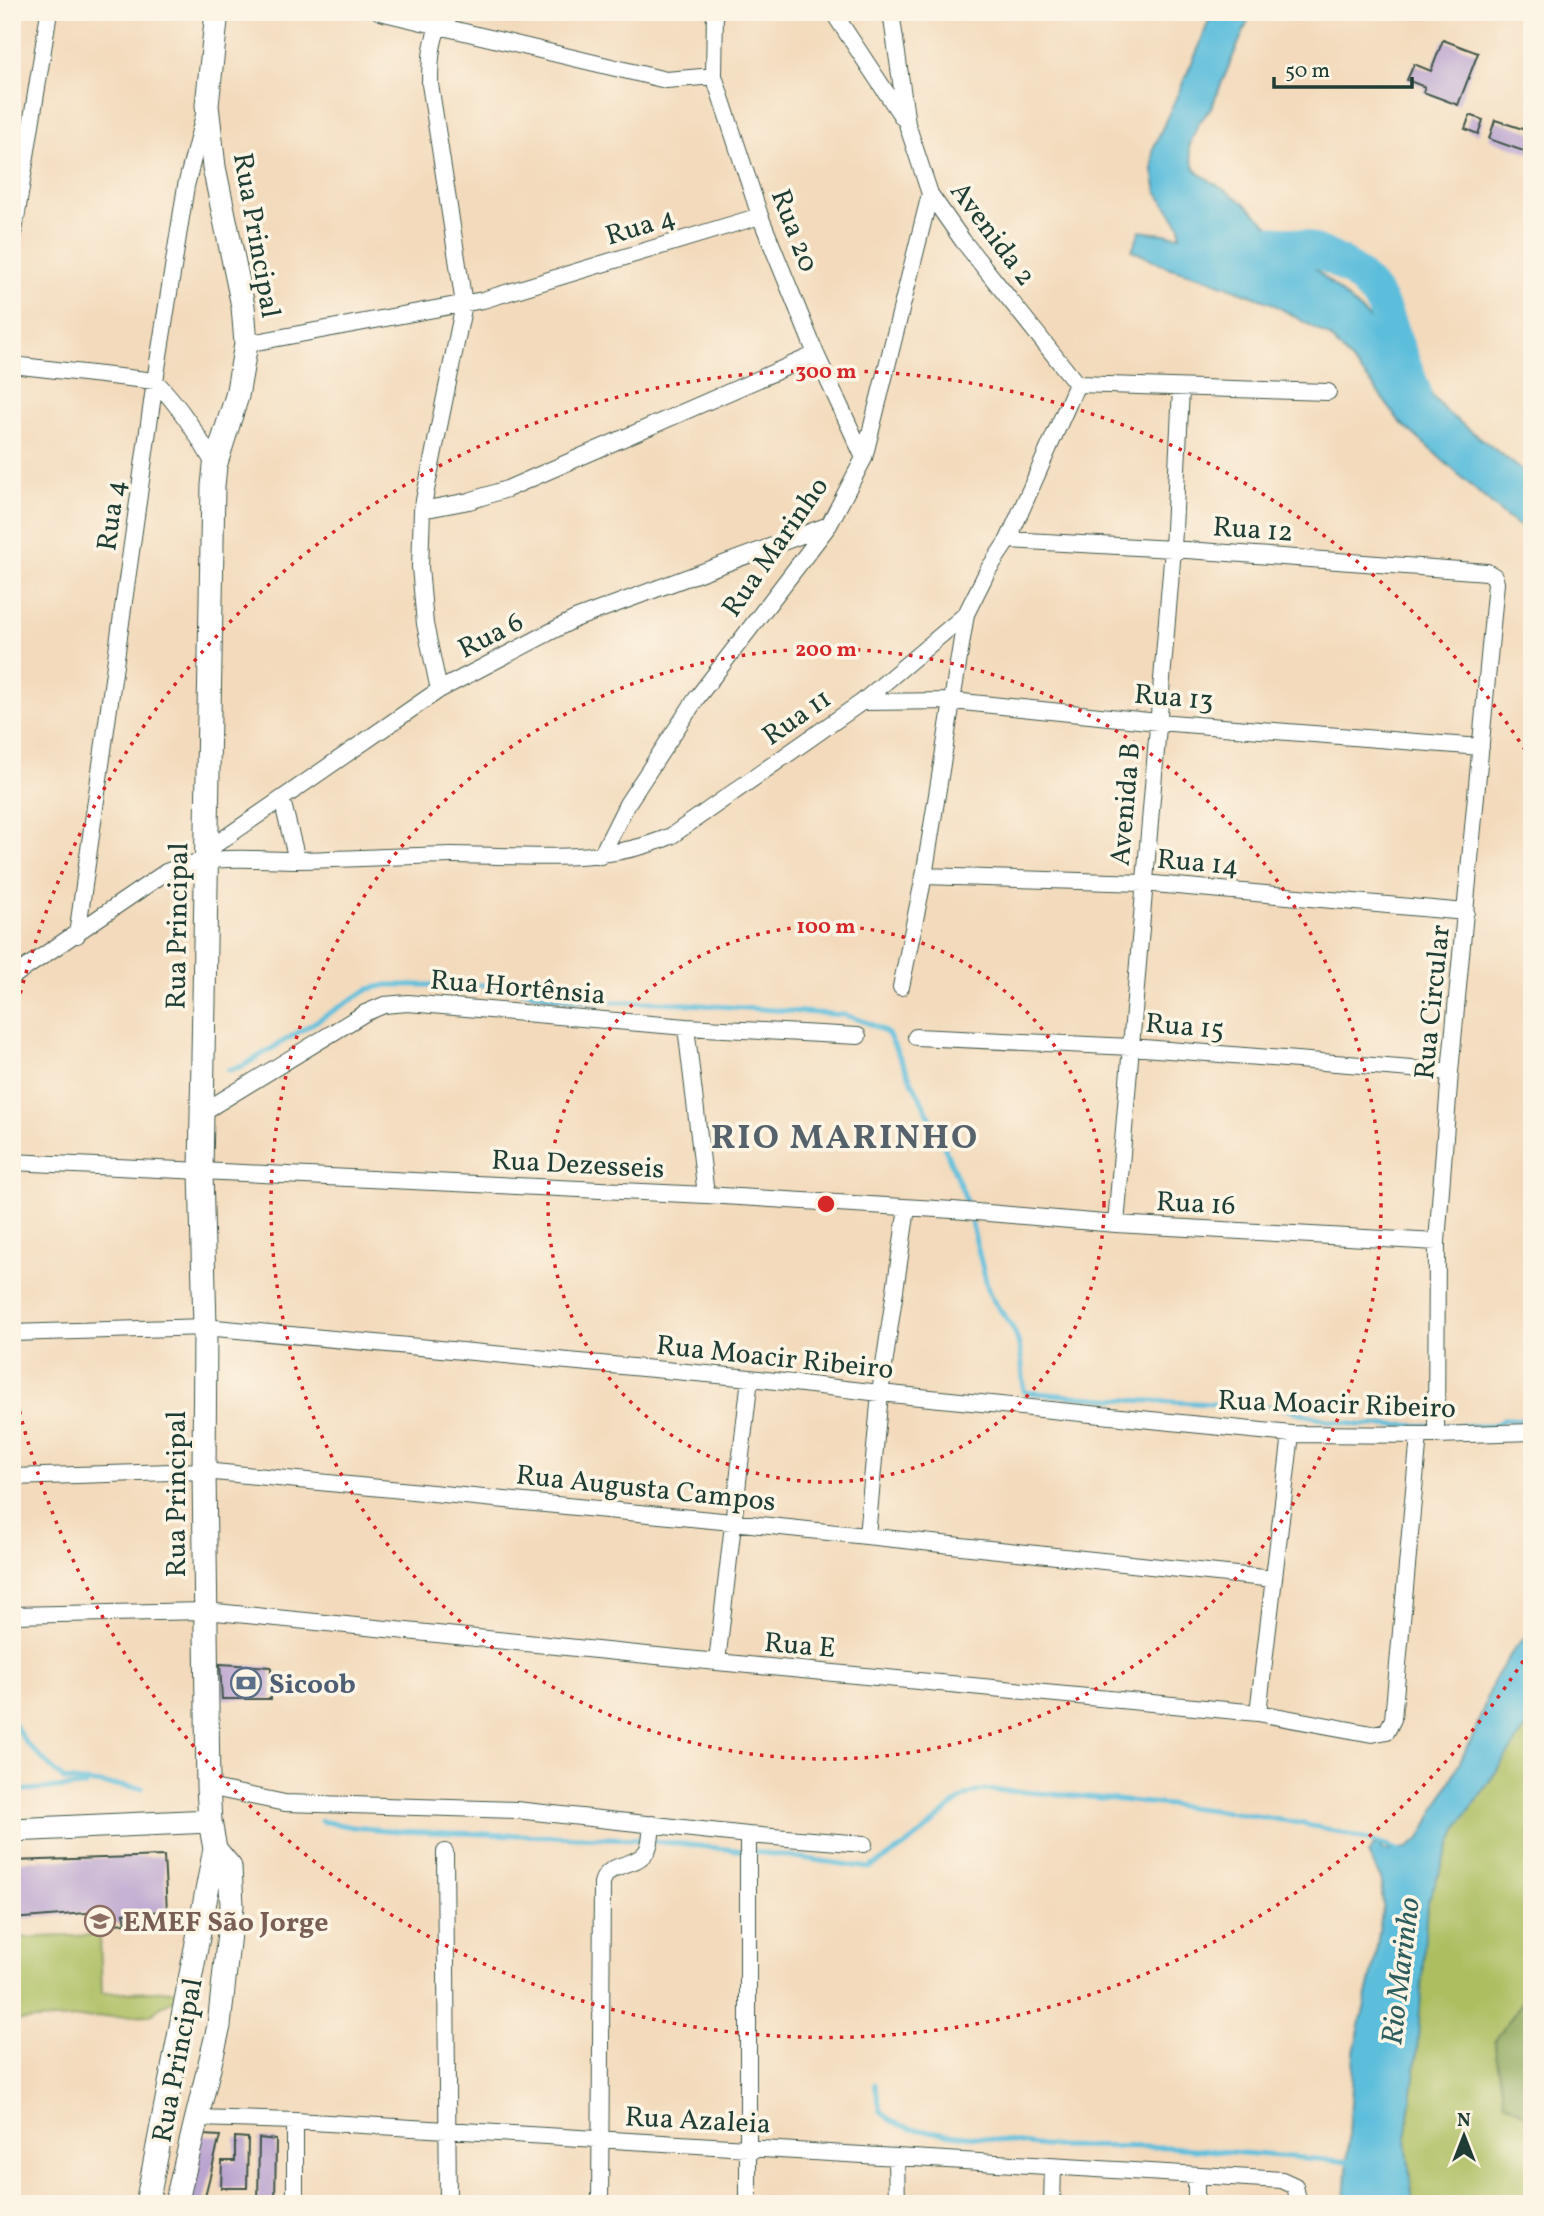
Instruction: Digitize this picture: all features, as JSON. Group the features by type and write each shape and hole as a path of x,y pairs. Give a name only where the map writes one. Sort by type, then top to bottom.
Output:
{"main road":[{"name":"Rua Principal","path":"147,2204 215,1849 209,1805 201,1171 213,486 215,466 237,396 246,344 243,306 214,167 207,105 217,12"},
{"path":"12,1830 209,1805"},
{"name":"Rua Principal","path":"176,2204 219,2025 232,1905 230,1867 215,1849"}],"street":[{"path":"12,244 49,12"},
{"path":"380,12 666,80 714,76"},
{"path":"439,690 425,624 421,579 422,510 464,304 430,85 430,50 437,27 446,12"},
{"name":"Rua 20","path":"715,12 714,76 760,216 816,354 864,458"},
{"path":"833,12 907,124"},
{"name":"Avenida 2","path":"891,12 907,124 930,194 963,241 1077,384"},
{"name":"Rua 4","path":"77,935 155,381 186,186 207,105"},
{"name":"Rua Marinho","path":"601,856 627,804 696,699 829,525 864,458 930,194"},
{"name":"Rua 4","path":"246,344 464,304 760,216"},
{"path":"422,510 469,501 507,489 816,354"},
{"path":"12,365 155,381 170,396 195,430 215,466"},
{"path":"1077,384 1328,392"},
{"name":"Rua 11","path":"206,855 297,860 450,855 601,856 646,847 671,836 862,702 966,614 988,570 1008,540 1077,384"},
{"name":"Avenida B","path":"1116,1224 1173,549 1181,389"},
{"name":"Rua 6","path":"206,855 439,690 575,619 829,525"},
{"name":"Rua 12","path":"1008,540 1487,572 1494,576"},
{"name":"Rua Circular","path":"1387,1731 1393,1719 1432,1428 1437,1242 1450,1072 1496,583 1494,576"},
{"path":"901,987 924,876 966,614"},
{"name":"Rua 13","path":"862,702 953,701 1158,722 1481,747"},
{"path":"282,800 297,860"},
{"path":"12,977 166,872 206,855"},
{"name":"Rua 14","path":"924,876 1143,883 1466,912"},
{"name":"Rua Hortênsia","path":"203,1112 384,1004 408,1003 687,1027 858,1036"},
{"path":"687,1027 706,1195"},
{"name":"Rua 15","path":"916,1037 1131,1047 1450,1072"},
{"name":"Rua Dezesseis","path":"12,1161 706,1195 953,1210"},
{"path":"867,1536 888,1325 906,1208"},
{"name":"Rua 16","path":"953,1210 1116,1224 1437,1242"},
{"name":"Rua Moacir Ribeiro","path":"12,1333 205,1327 750,1378 880,1394 1291,1434 1432,1428 1532,1432"},
{"path":"717,1662 750,1378"},
{"path":"1258,1713 1291,1434"},
{"name":"Rua Augusta Campos","path":"12,1477 204,1471 732,1522 1274,1579"},
{"name":"Rua E","path":"12,1615 206,1611 1258,1713 1372,1734 1387,1731"},
{"path":"209,1805 285,1803 516,1810 651,1834 748,1846 864,1844"},
{"path":"600,2204 602,1882 607,1871 640,1858 651,1834"},
{"path":"748,1846 748,2204"},
{"path":"445,1852 448,2204"},
{"name":"Rua Azaleia","path":"197,2118 295,2121 1282,2180 1295,2186 1299,2204"},
{"path":"295,2121 295,2204"},
{"path":"896,2158 897,2204"},
{"path":"1052,2204 1053,2167"},
{"path":"1196,2176 1196,2204"}],"green space":[{"path":"1532,1719 1532,1988 1494,2042 1504,2101 1532,2119 1532,2204 1413,2204 1406,2140 1417,2053 1427,1903 1458,1827"},
{"path":"100,1935 102,1993 181,1990 178,1996 149,2015 12,2021 12,1938"},
{"path":"1532,1988 1532,2119 1504,2101 1494,2042"}],"water":[{"path":"1212,12 1252,12 1211,108 1198,124 1192,139 1189,148 1194,167 1200,174 1243,202 1372,321 1400,351 1445,411 1532,478 1532,534 1506,517 1400,422 1371,383 1330,337 1271,303 1167,267 1132,250 1140,231 1180,236 1180,226 1157,192 1153,149"},
{"path":"1532,1631 1532,1719 1458,1827 1427,1903 1417,2053 1406,2140 1413,2204 1345,2204 1354,2052 1374,1965 1383,1906 1381,1879 1368,1854 1375,1844 1385,1851 1407,1848 1420,1839 1473,1736 1494,1680 1515,1648"}],"building":[{"path":"1443,40 1478,53 1458,105 1423,92 1425,87 1407,80 1414,64 1431,71"},
{"path":"1470,115 1483,120 1478,134 1465,129"},
{"path":"1495,120 1532,132 1532,154 1489,139"},
{"name":"Sicoob","path":"220,1664 271,1667 271,1699 222,1699"},
{"path":"164,1856 167,1911 124,1913 126,1923 99,1925 98,1912 12,1919 12,1861"},
{"path":"202,2135 220,2136 203,2204 186,2204"},
{"path":"235,2137 248,2138 247,2188 221,2188 222,2161 235,2161"},
{"path":"259,2138 276,2140 275,2204 258,2204"}],"waterway":[{"name":"Rio Marinho","path":"1243,243 1276,242 1308,248 1352,271 1375,294 1383,307 1415,392"},
{"path":"228,1070 243,1066 369,989 387,985 494,985 554,997 598,1002 660,1002 844,1015 888,1034 941,1139 964,1194 989,1293 1011,1325 1018,1341 1024,1392 1278,1407 1330,1421 1359,1425 1493,1426 1505,1419 1532,1420"},
{"path":"12,1721 26,1743 64,1780 142,1788"},
{"path":"12,1791 86,1786"},
{"path":"321,1821 398,1831 636,1839 869,1868 915,1838 967,1795 984,1790 1100,1798 1258,1816 1344,1833 1400,1851"},
{"path":"875,2084 881,2111 891,2121 912,2129 1044,2146 1169,2147 1354,2162"}],"place":[{"name":"Sicoob","path":"246,1683"},
{"name":"EMEF São Jorge","path":"100,1921"}],"district":[{"name":"RIO MARINHO","path":"845,1136"}]}
